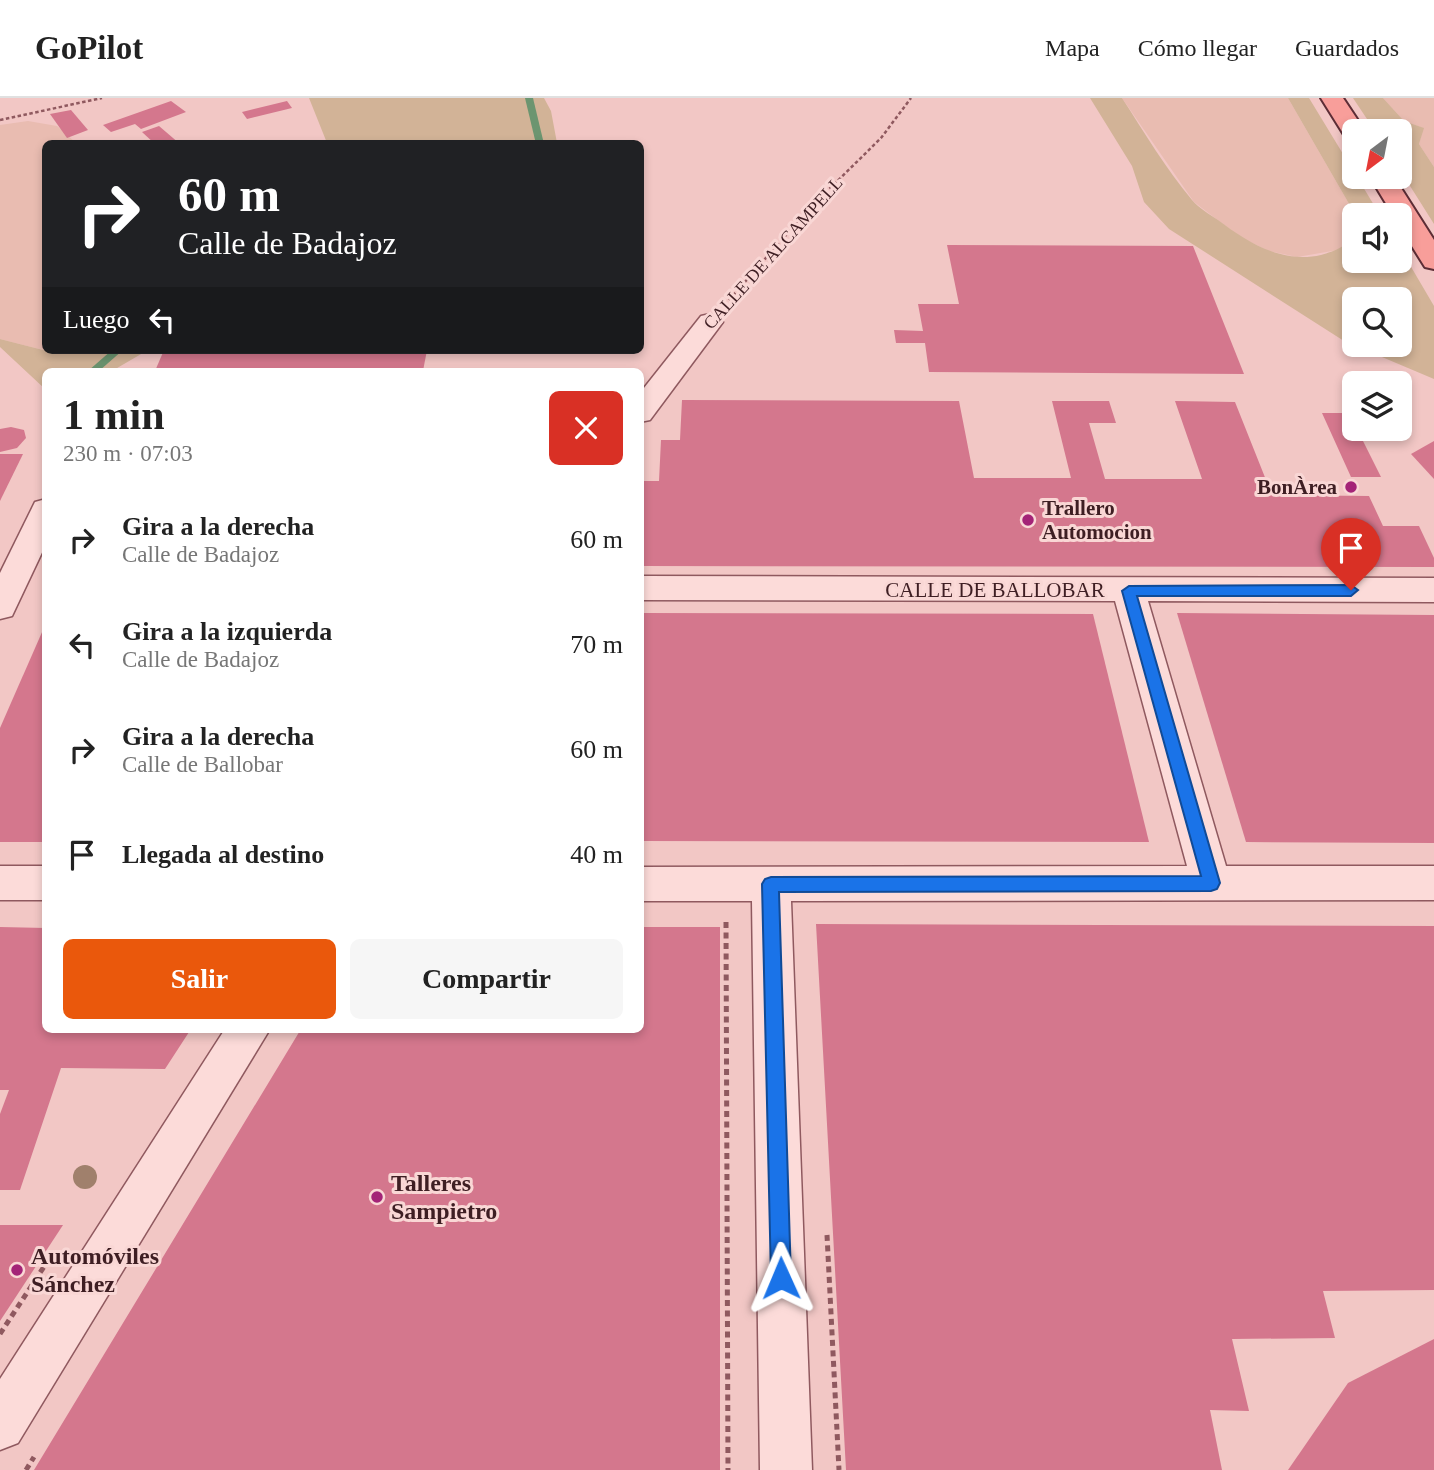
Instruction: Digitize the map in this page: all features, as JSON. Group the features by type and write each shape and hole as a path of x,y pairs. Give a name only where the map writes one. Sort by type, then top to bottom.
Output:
{"main road":[{"path":"1332,98 1345,119"},
{"path":"1389,189 1434,261"}],"street":[{"name":"CALLE DE ALCAMPELL","path":"644,407 710,322"},
{"path":"0,607 42,518"},
{"name":"CALLE DE BALLOBAR","path":"644,588 1434,590"},
{"path":"1129,591 1211,883"},
{"path":"0,883 42,883"},
{"path":"644,884 1434,884"},
{"path":"771,884 786,1470"},
{"path":"0,1425 246,1033"}],"path":[{"path":"0,120 102,98"},
{"name":"CALLE DE ALCAMPELL","path":"710,322 801,217 906,108 911,98"},
{"path":"714,922 727,922 728,1470"},
{"path":"826,1222 839,1470"}],"shaded area":[{"path":"309,98 544,98 551,111 556,140 326,140"},
{"path":"1090,98 1122,98 1164,163 1192,200 1253,243 1279,254 1307,257 1331,252 1342,246 1342,273 1412,273 1412,268 1434,306 1434,379 1382,357 1412,357 1412,287 1342,287 1342,340 1169,229 1144,202 1132,166"},
{"path":"1122,98 1288,98 1349,203 1342,203 1342,247 1338,250 1297,257 1269,251 1240,237 1194,202"},
{"path":"1288,98 1309,98 1342,152 1342,189 1364,189 1373,203 1349,203"},
{"path":"1353,98 1383,98 1402,119 1367,119"},
{"path":"1383,98 1434,98 1434,167 1419,144 1423,128 1412,124 1412,119 1402,119"},
{"path":"28,121 57,126 73,140 42,140 42,350 0,339 0,125"},
{"path":"1412,124 1424,128 1419,144 1434,167 1434,224 1412,189"},
{"path":"0,339 42,350 42,354 141,354 117,368 42,368 42,386 0,347"}],"building":[{"path":"171,101 186,112 141,129 135,124 111,132 103,125"},
{"path":"287,101 292,108 247,119 242,112"},
{"path":"71,110 88,130 67,138 50,114"},
{"path":"159,126 175,140 151,140 142,132"},
{"path":"947,245 1193,246 1244,374 929,372 925,343 896,343 894,330 923,331 918,304 959,304"},
{"path":"162,354 426,354 424,368 156,368"},
{"path":"682,400 959,401 974,478 1071,478 1052,401 1109,401 1116,423 1089,423 1105,479 1202,479 1175,401 1235,402 1272,495 1369,496 1383,526 1419,526 1434,558 1434,567 644,566 644,481 659,481 661,440 680,440"},
{"path":"1322,413 1342,413 1342,441 1363,441 1381,477 1351,477"},
{"path":"11,427 24,430 26,438 17,448 0,452 0,429"},
{"path":"1434,441 1434,479 1411,454"},
{"path":"0,454 23,454 0,501"},
{"path":"644,613 1093,614 1149,842 644,841"},
{"path":"1177,613 1434,615 1434,843 1246,842"},
{"path":"42,632 42,842 0,842 0,728"},
{"path":"816,924 1434,926 1434,1290 1323,1291 1335,1338 1232,1339 1249,1411 1210,1410 1222,1470 846,1470"},
{"path":"0,927 42,928 42,1033 188,1033 165,1069 61,1068 20,1190 0,1190 0,1114 9,1090 0,1090"},
{"path":"644,927 720,927 720,1470 34,1470 299,1033 644,1033"},
{"name":"Automóviles Sánchez","path":"0,1225 63,1225 0,1321"},
{"path":"1434,1339 1434,1470 1288,1470 1348,1383"}],"waterway":[{"path":"529,98 539,140"},
{"path":"97,368 113,354"}],"place":[{"name":"BonÀrea","path":"1351,487"},
{"name":"Trallero Automocion","path":"1028,520"},
{"name":"Talleres Sampietro","path":"377,1197"},
{"name":"Automóviles Sánchez","path":"17,1270"}],"route":[{"path":"781,1278 771,884 1211,883 1129,591 1351,590"}]}
